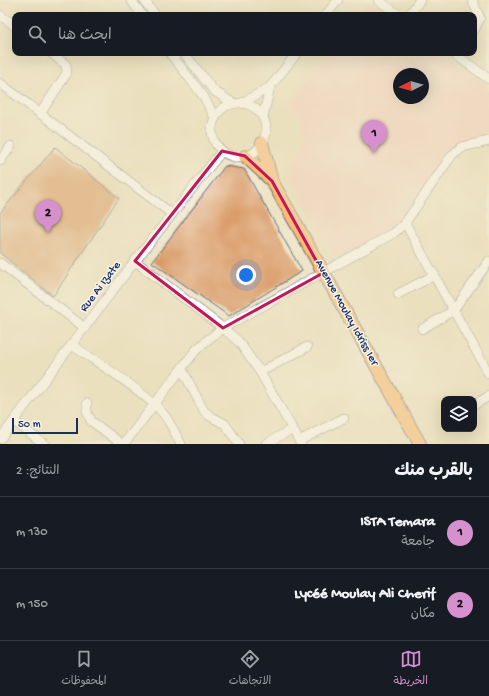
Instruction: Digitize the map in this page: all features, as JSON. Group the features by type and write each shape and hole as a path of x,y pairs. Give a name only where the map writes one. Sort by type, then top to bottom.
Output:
{"main road":[{"path":"262,143 272,181"},
{"path":"245,156 272,181"},
{"name":"Avenue Moulay Idriss Ier","path":"272,181 420,444"}],"street":[{"path":"131,0 140,12"},
{"path":"144,0 153,12"},
{"path":"328,12 338,0"},
{"path":"378,0 395,12"},
{"path":"411,12 420,0"},
{"path":"472,0 480,18 477,24"},
{"path":"0,15 12,24"},
{"path":"40,114 67,73 66,65 55,56"},
{"path":"172,56 204,97 215,118"},
{"path":"186,56 214,91 238,103 251,106 263,118 266,126 262,143 252,153 237,157 222,151 216,144 212,135 212,125 215,118 226,106 238,103 270,87 295,56"},
{"path":"460,56 488,74"},
{"path":"0,83 172,214"},
{"path":"263,118 270,87"},
{"path":"87,403 87,412 91,421 123,444 206,341 223,328 394,233 405,223 452,155 462,147 489,141"},
{"path":"0,160 11,146"},
{"name":"Rue Ai Izate","path":"0,439 222,151"},
{"path":"405,223 435,274 489,374"},
{"path":"422,329 454,310 489,261"},
{"path":"135,262 223,328 239,342 260,372 300,442 344,418"},
{"path":"0,263 85,328"},
{"path":"398,294 435,274"},
{"path":"72,345 155,405 166,418 181,444"},
{"path":"260,372 307,347"},
{"path":"182,370 204,411 225,424 239,444"},
{"path":"477,403 489,396"},
{"path":"14,421 44,444"},
{"path":"266,444 292,429"}],"highlighted area":[{"path":"222,151 245,156 272,181 323,273 223,328 135,261"}],"shaded area":[{"path":"369,2 383,12 361,12"},
{"path":"327,56 446,56 481,81 489,92 489,134 453,147 399,224 336,258 288,175 303,145 305,135 300,118 290,104"}],"building":[{"path":"55,147 119,198 53,296 0,253 0,213"},
{"path":"225,166 244,169 302,271 229,316 152,262"}],"place":[{"name":"ISTA Temara","path":"374,153"},
{"name":"Lycéé Moulay Ali Cherif","path":"48,233"}]}
